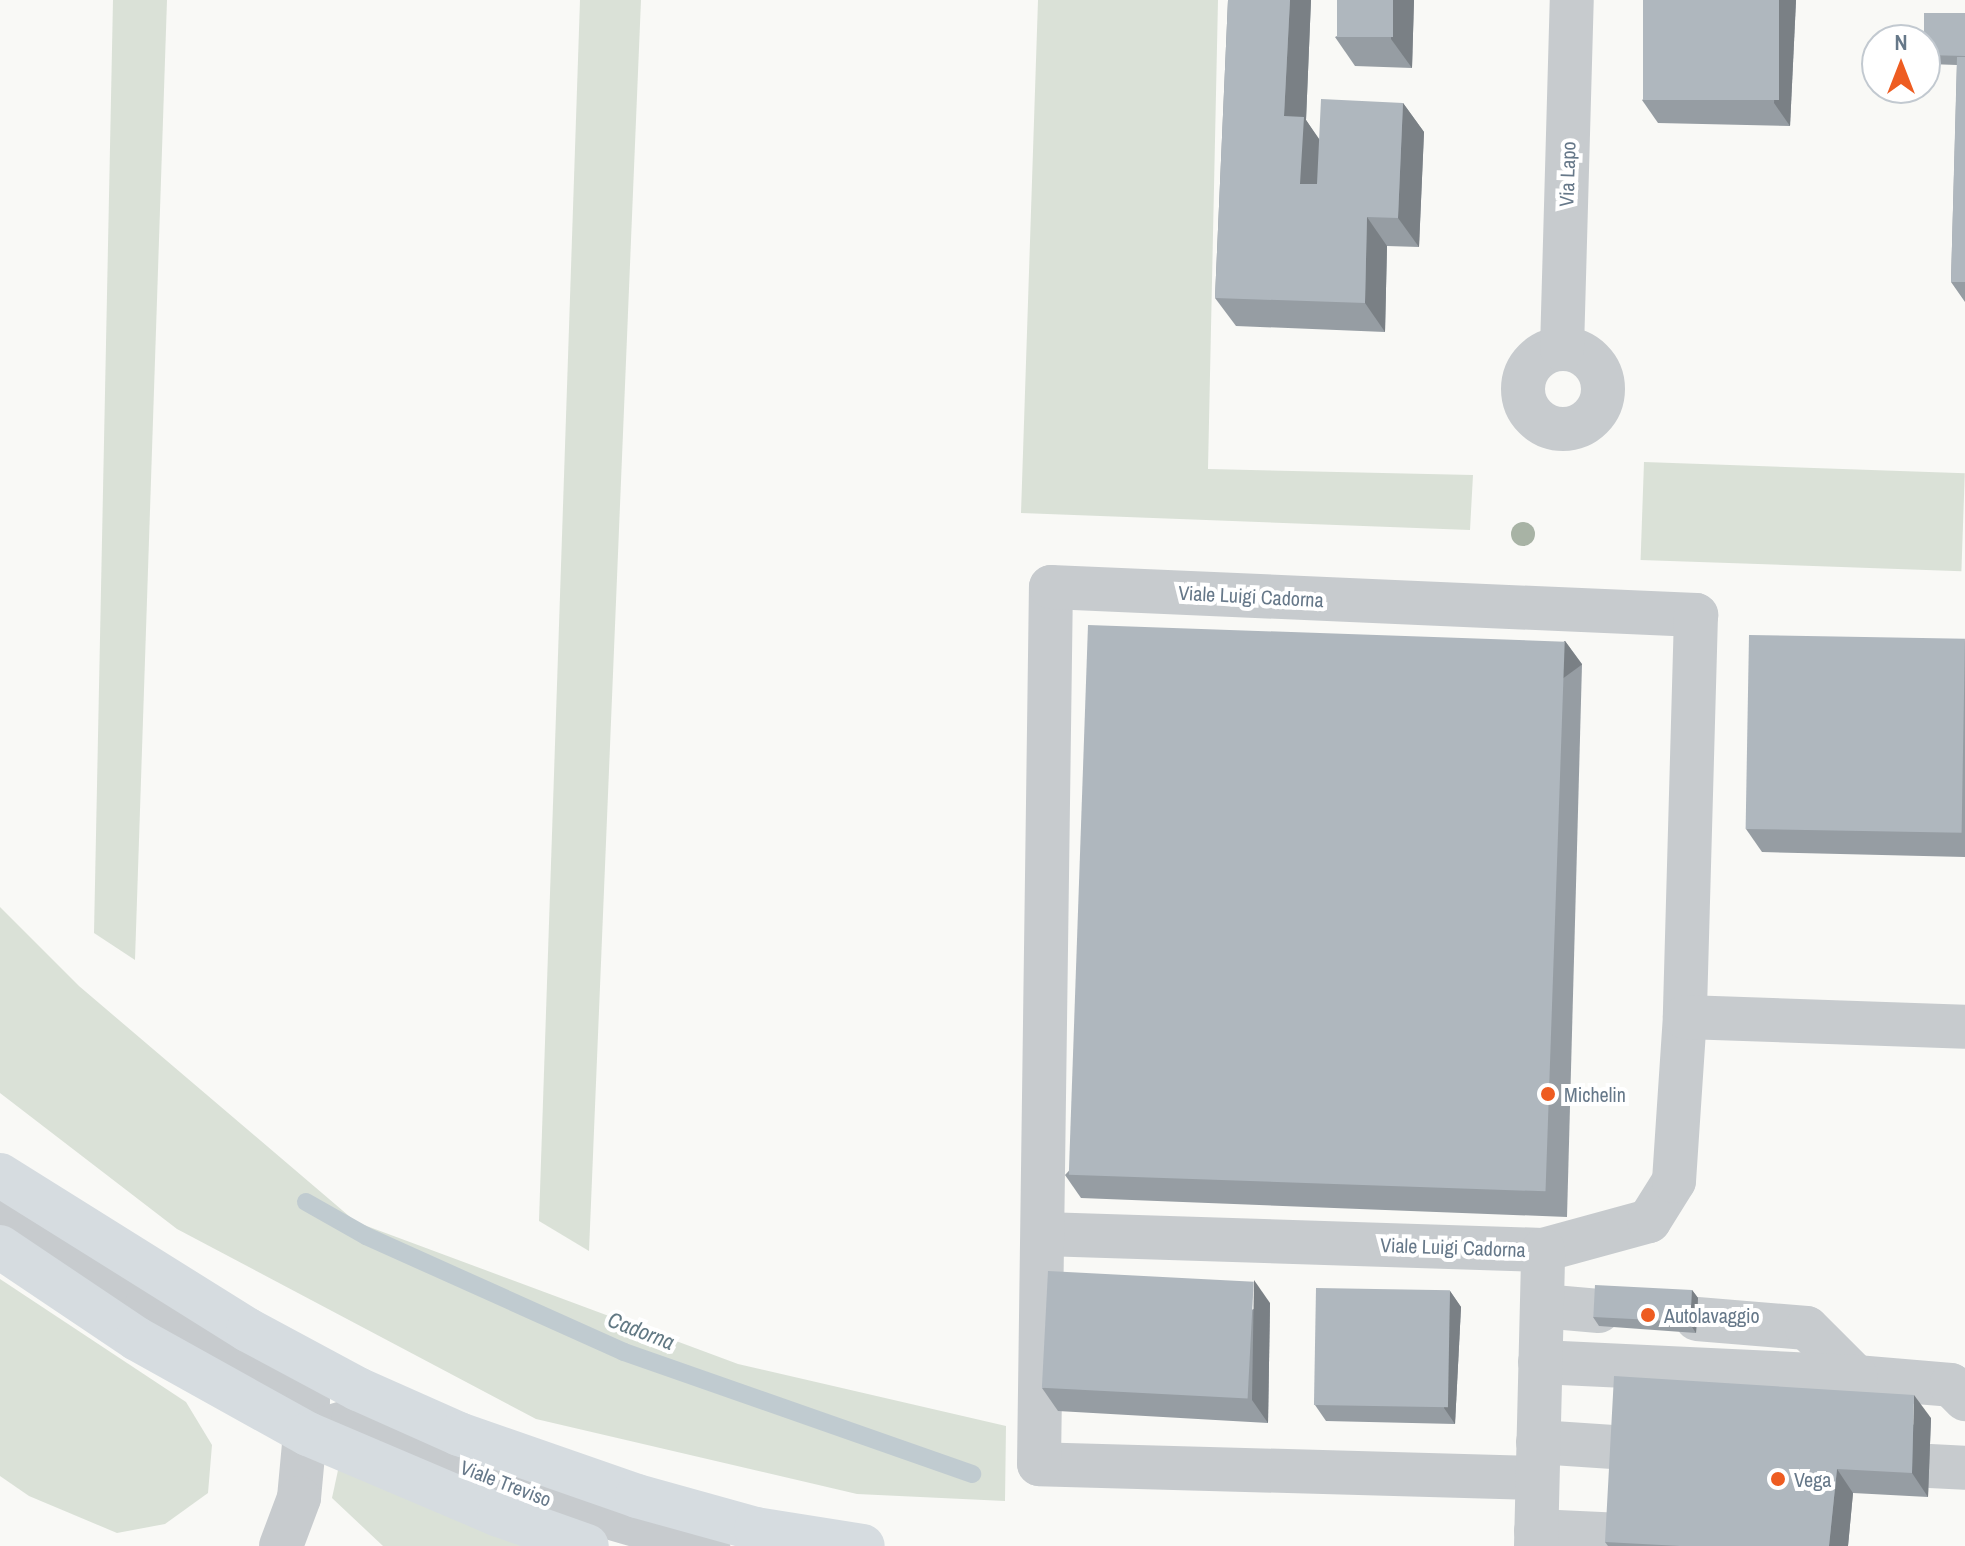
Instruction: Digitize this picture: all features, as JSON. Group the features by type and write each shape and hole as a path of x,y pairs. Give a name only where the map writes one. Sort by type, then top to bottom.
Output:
{"main road":[{"path":"0,1175 248,1330 358,1389 459,1434 637,1496 756,1529 863,1546"},
{"name":"Viale Treviso","path":"0,1247 137,1339 308,1434 499,1515 587,1546"}],"street":[{"name":"Via Lapo","path":"1562,349 1572,0"},
{"name":"Viale Luigi Cadorna","path":"1043,1234 1543,1250 1649,1221 1674,1181 1685,1017 1696,615 1051,587 1039,1464 1536,1460"},
{"path":"1685,1017 1965,1027"},
{"path":"0,1208 146,1307 308,1401 308,1434 299,1498 281,1546"},
{"path":"1543,1250 1536,1539 1622,1535"},
{"path":"1542,1306 1599,1311"},
{"path":"1697,1319 1807,1328 1856,1377"},
{"path":"1540,1362 1856,1377 1951,1385 1965,1399"},
{"name":"Viale Treviso","path":"308,1434 353,1420 546,1499 710,1546 756,1529"},
{"path":"1536,1460 1628,1448"}],"shaded area":[{"path":"113,0 167,0 135,960 94,933"},
{"path":"580,0 641,0 589,1251 539,1221"},
{"path":"1038,0 1218,0 1208,469 1473,475 1470,530 1021,513"},
{"path":"1644,462 1965,473 1961,571 1641,560"},
{"path":"0,907 79,986 356,1222 738,1364 1006,1426 1005,1501 857,1494 536,1419 177,1229 0,1093"},
{"path":"0,1279 186,1402 212,1445 208,1493 165,1524 117,1533 29,1496 0,1476"},
{"path":"340,1461 542,1546 383,1546 332,1498"}],"building":[{"path":"1228,0 1290,0 1284,116 1304,117 1300,184 1317,184 1321,99 1403,103 1398,218 1367,217 1365,303 1215,298"},
{"path":"1337,0 1393,0 1393,37 1337,37"},
{"path":"1643,0 1779,0 1779,100 1643,100"},
{"path":"1924,13 1965,13 1965,56 1941,55 1941,24 1924,24"},
{"path":"1957,57 1965,57 1965,282 1951,282"},
{"path":"1088,625 1565,642 1546,1191 1069,1175"},
{"path":"1749,635 1965,639 1962,833 1746,829"},
{"path":"1048,1271 1254,1282 1248,1399 1042,1388"},
{"name":"Autolavaggio","path":"1595,1285 1692,1290 1690,1322 1593,1317"},
{"path":"1316,1288 1450,1290 1448,1407 1314,1405"},
{"name":"Vega","path":"1614,1376 1914,1395 1912,1473 1837,1469 1829,1546 1680,1546 1605,1542"}],"waterway":[{"name":"Cadorna","path":"306,1202 366,1236 624,1352 972,1474"}],"place":[{"name":"Michelin","path":"1548,1094"},
{"name":"Autolavaggio","path":"1648,1315"},
{"name":"Vega","path":"1778,1479"}]}
